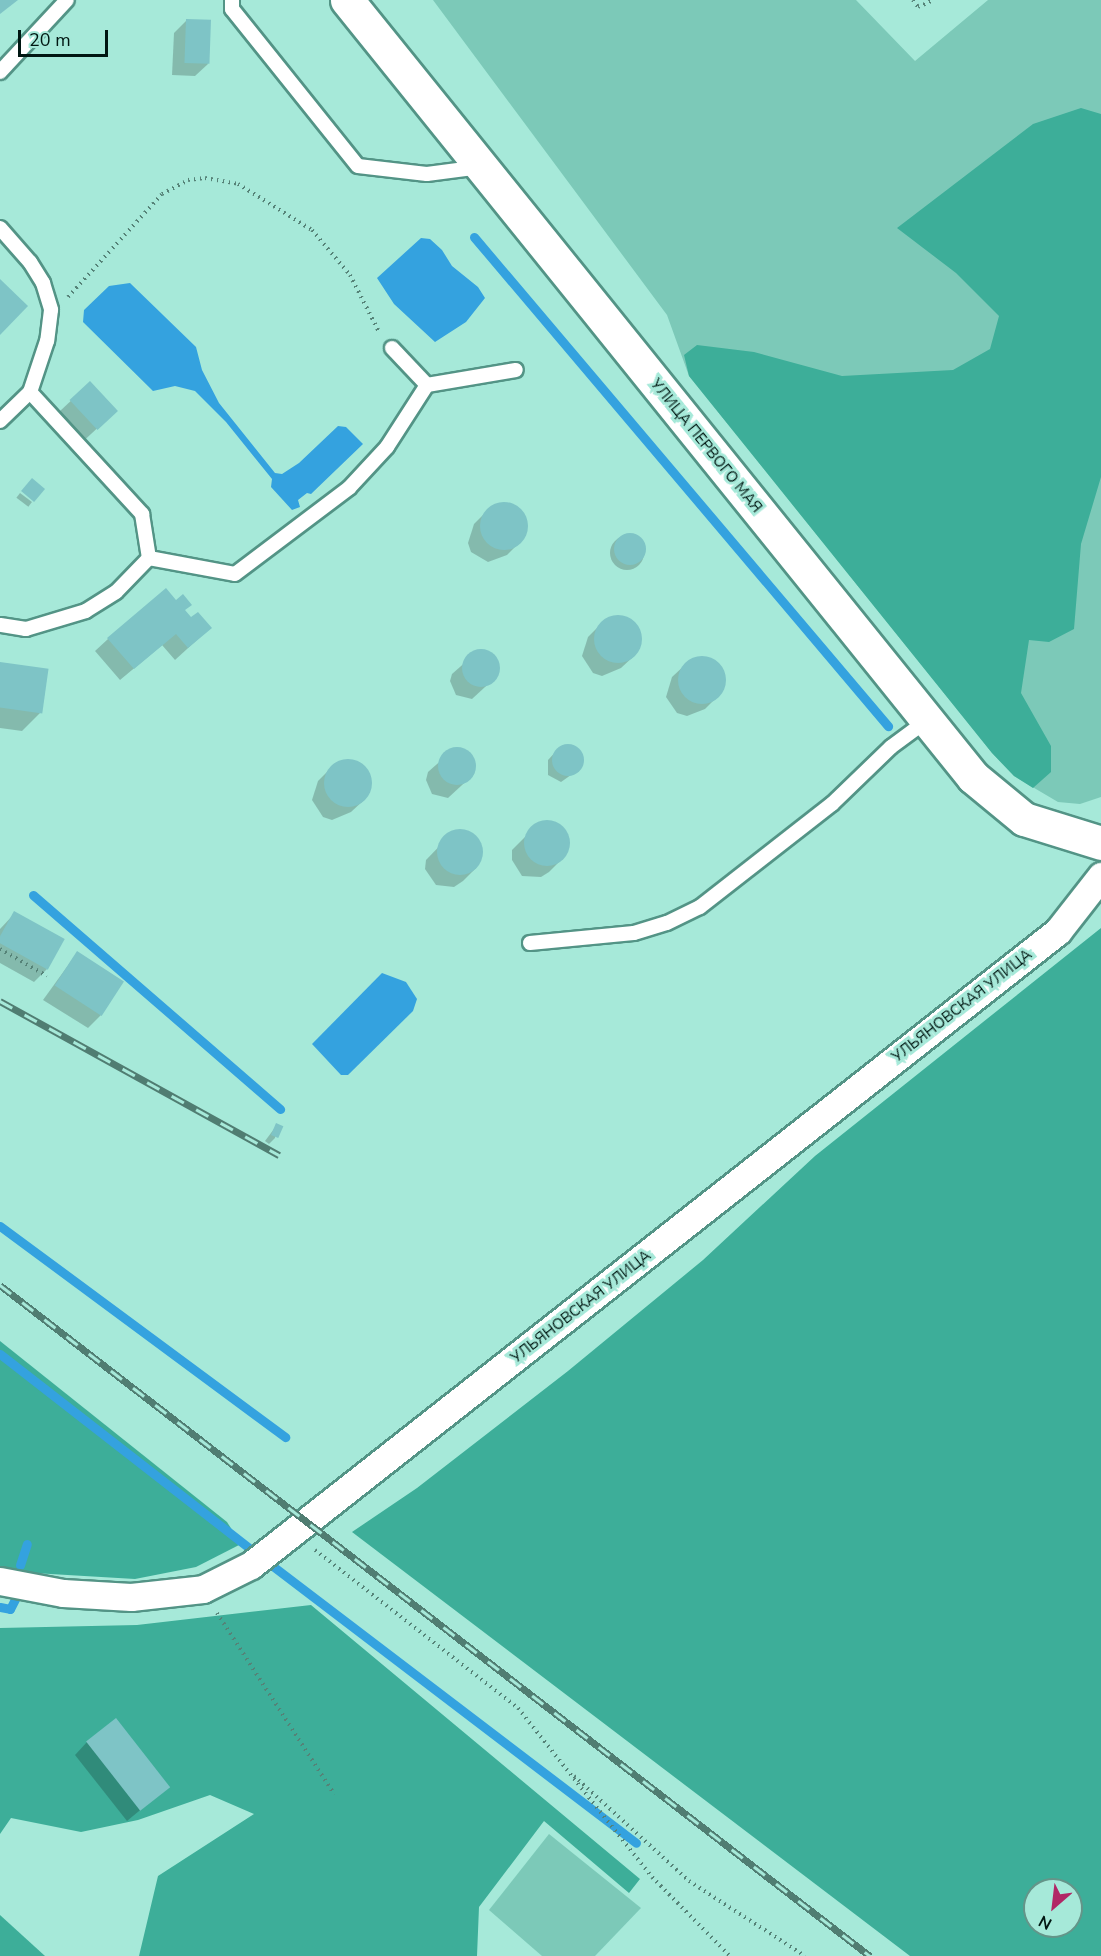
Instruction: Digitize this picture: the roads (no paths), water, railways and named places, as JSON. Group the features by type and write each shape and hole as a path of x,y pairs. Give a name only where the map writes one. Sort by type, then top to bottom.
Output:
{"street":[{"name":"УЛИЦА ПЕРВОГО МАЯ","path":"347,0 973,777 1024,819 1101,843"},
{"name":"УЛЬЯНОВСКАЯ УЛИЦА","path":"0,1581 63,1593 131,1597 203,1589 251,1565 1058,931 1101,876"}],"lane":[{"path":"0,72 67,0"},
{"path":"232,0 232,9 358,166 427,174 482,166"},
{"path":"0,228 30,262 43,283 51,310 47,341 30,392 0,421"},
{"path":"392,348 428,385"},
{"path":"149,558 235,574 349,488 387,447 428,385 516,370"},
{"path":"30,392 142,514 149,558"},
{"path":"0,625 26,629 86,611 116,592 149,558"},
{"path":"530,943 634,933 667,923 700,907 832,804 891,747 926,721"}],"water":[{"path":"421,238 430,239 442,250 452,266 478,287 485,298 466,322 435,342 394,304 377,278"},
{"path":"130,283 196,347 202,370 219,403 275,473 282,474 299,463 338,426 346,427 363,444 311,494 307,493 298,500 300,507 292,510 271,487 272,479 226,422 195,391 175,386 153,391 83,322 84,310 109,286"},
{"path":"382,973 406,982 417,999 413,1011 348,1075 341,1075 312,1044"}],"waterway":[{"path":"474,237 888,726"},
{"path":"33,895 280,1109"},
{"path":"0,1226 285,1437"},
{"path":"0,1354 252,1550"},
{"path":"20,1565 27,1544"},
{"path":"274,1567 636,1843"},
{"path":"0,1607 10,1609 16,1597"}],"railway":[{"path":"0,1001 279,1155"},
{"path":"0,1285 870,1956"}]}
